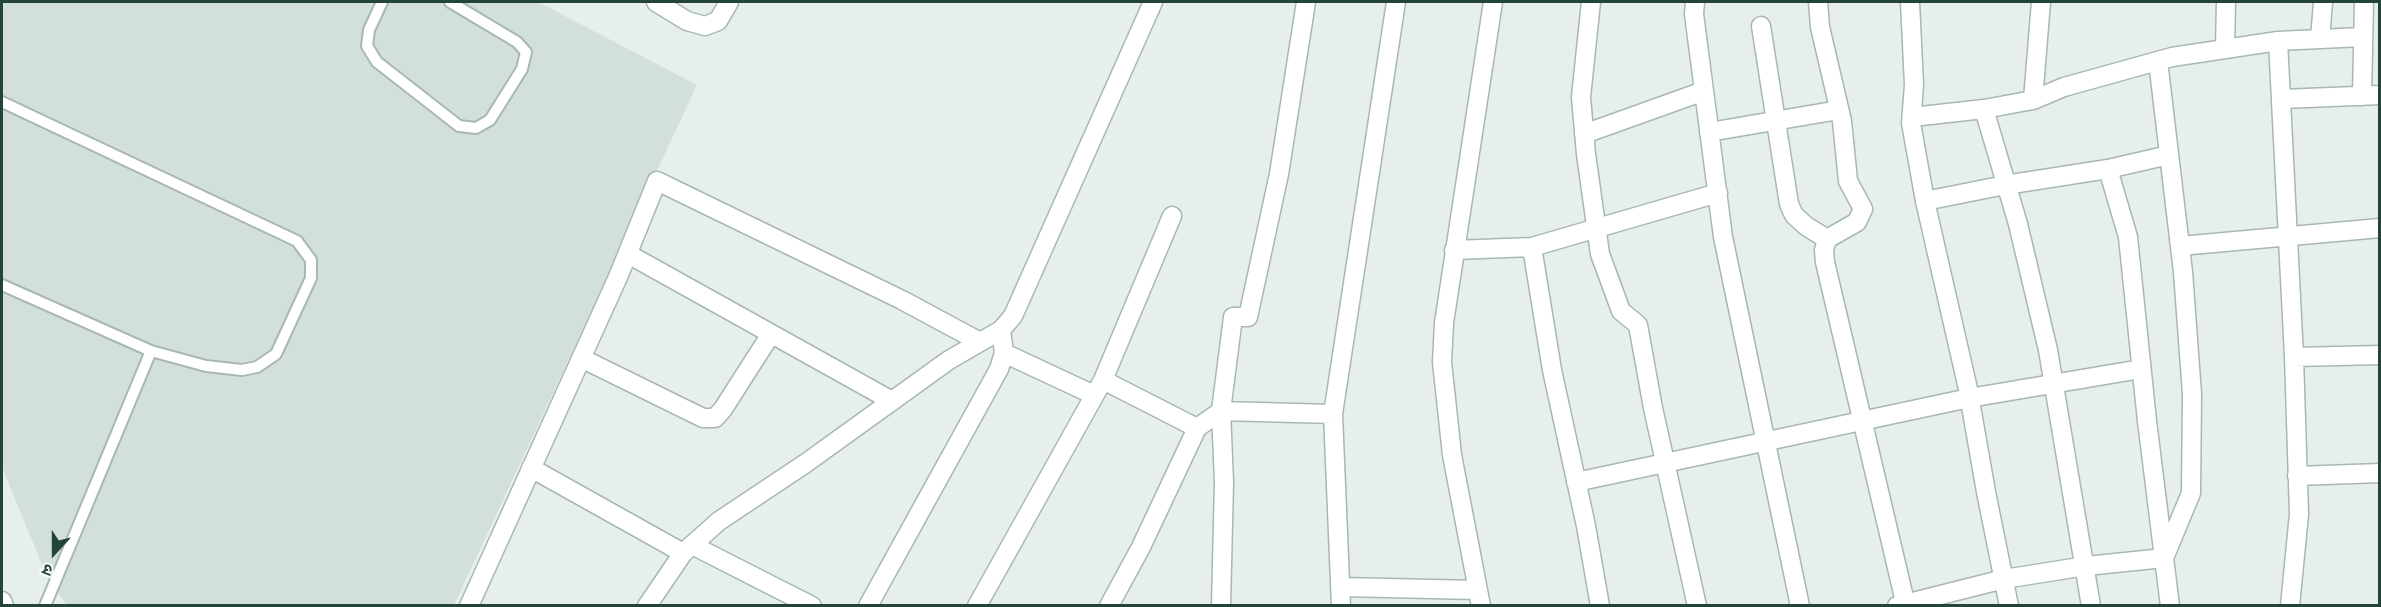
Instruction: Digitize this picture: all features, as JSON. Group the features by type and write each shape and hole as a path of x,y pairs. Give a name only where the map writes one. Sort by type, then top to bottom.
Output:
{"street":[{"path":"656,2 687,21 705,26 718,21 729,2"},
{"path":"647,606 688,549 719,521 806,463 949,360 1001,330 1013,316 1154,2"},
{"path":"1221,606 1224,482 1221,411 1233,317 1248,317 1279,174 1306,2"},
{"path":"1341,606 1333,414 1396,2"},
{"path":"1341,587 1480,598 1452,455 1442,362 1444,323 1492,2"},
{"path":"1591,2 1581,97 1600,254 1621,311 1638,325 1697,606"},
{"path":"1695,2 1694,14 1724,237 1800,606"},
{"path":"1818,2 1820,27 1839,110 1848,182 1863,209 1857,222 1827,239 1824,249 1830,290 1863,421 1903,605 2004,579 2086,566 2164,558"},
{"path":"1910,2 1914,85 1912,117 1925,201 1969,398 2009,606"},
{"path":"2032,100 2041,2"},
{"path":"2225,49 2226,2"},
{"path":"2320,39 2323,2"},
{"path":"2282,99 2371,95 2362,37 2364,2"},
{"path":"1761,26 1789,204 1794,215 1806,226 1827,239"},
{"path":"1912,117 1984,109 2032,100 2064,87 2158,61 2225,49 2278,41 2362,37"},
{"path":"2278,41 2286,236 2294,357 2298,514 2290,606"},
{"path":"2158,61 2180,246 2192,394 2191,493 2164,558"},
{"path":"1584,134 1704,91"},
{"path":"1984,109 2018,224 2054,382 2091,606"},
{"path":"1710,132 1839,110"},
{"path":"1925,201 2005,185 2108,169 2169,155"},
{"path":"2108,169 2128,237 2141,369 2170,606"},
{"path":"469,606 628,254 657,181 902,300 980,342"},
{"path":"1455,250 1532,248 1718,193"},
{"path":"977,606 1098,388 1172,216"},
{"path":"2180,246 2379,228"},
{"path":"1532,248 1552,370 1600,606"},
{"path":"628,254 892,401"},
{"path":"868,606 999,369 1004,353 1001,330"},
{"path":"581,358 703,418 715,418 771,334"},
{"path":"1004,353 1197,428"},
{"path":"2294,357 2379,355"},
{"path":"1576,482 1665,461 1969,398 2141,369"},
{"path":"1108,606 1141,547 1197,428 1221,411 1333,414"},
{"path":"531,468 688,549 812,606"},
{"path":"2297,476 2379,473"},
{"path":"2,601 4,606"}],"lane":[{"path":"382,2 369,30 367,46 377,62 459,126 476,128 490,120 522,69 526,52 517,42 450,2"},
{"path":"2,102 297,241 311,260 311,278 276,354 257,367 242,370 206,366 151,351 2,285"},
{"path":"45,606 151,351"}],"shaded area":[{"path":"2,2 538,2 697,85 454,605 67,605 48,579 2,467"}]}
